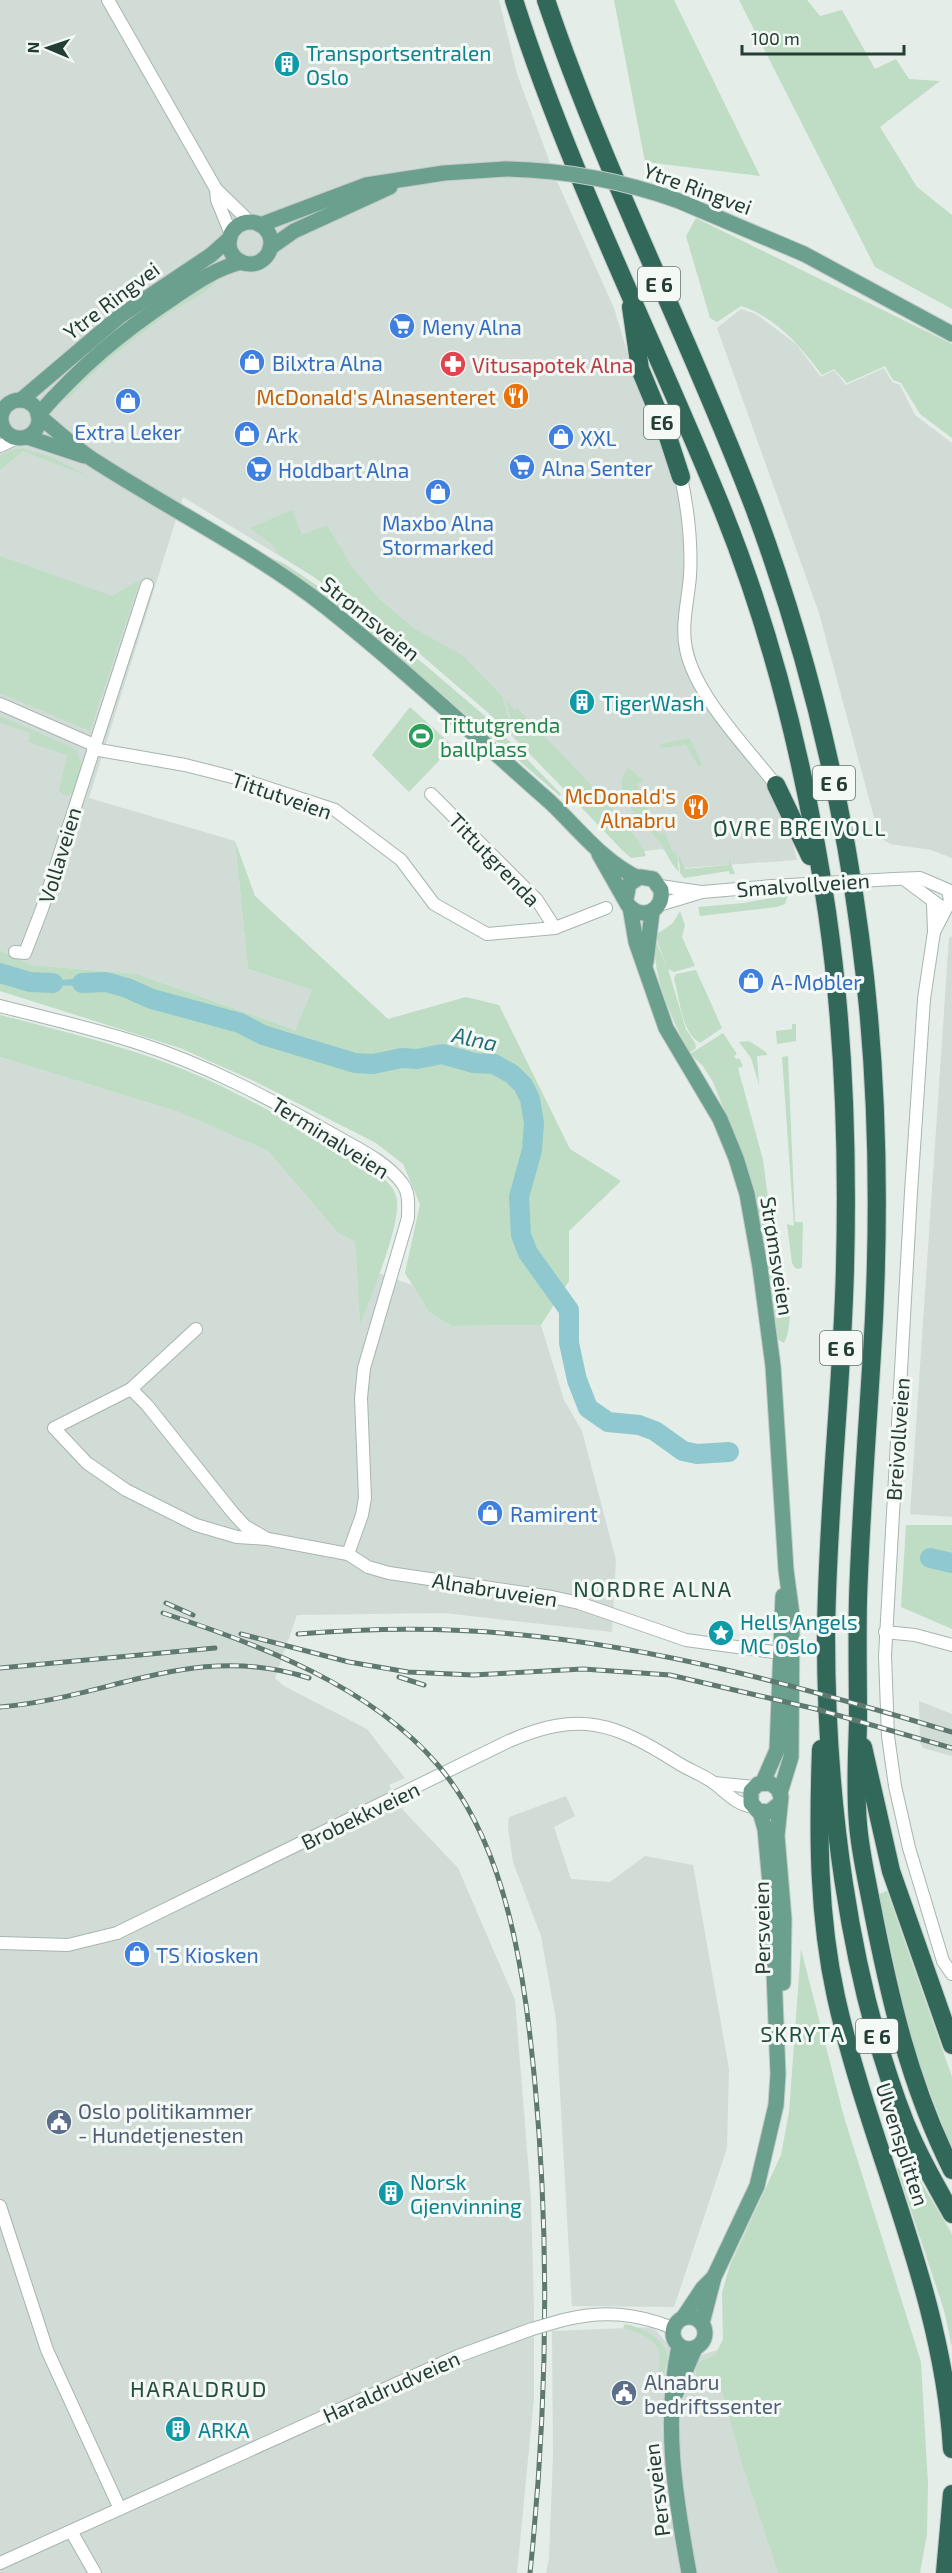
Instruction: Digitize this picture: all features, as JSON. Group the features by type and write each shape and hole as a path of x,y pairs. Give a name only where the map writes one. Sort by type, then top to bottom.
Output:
{"highway":[{"name":"E 6","path":"514,0 561,133 725,516 754,603 802,776 822,880 838,1011 846,1164 845,1274 826,1636 835,1803 859,1961 886,2067 906,2126 952,2214"},
{"name":"E 6","path":"546,0 595,135 724,432 765,539 804,661 843,822 865,970 872,1045 877,1149 874,1303 858,1595 858,1722 855,1778 858,1826 880,1956 912,2079 935,2136 952,2170"},
{"name":"E6","path":"630,290 640,369 667,434 681,477"},
{"path":"776,785 822,880"},
{"name":"Ulvensplitten","path":"826,1636 818,1849 827,1946 853,2064 916,2256 942,2358 952,2450"},
{"path":"858,1722 891,1871 952,2045"},
{"path":"945,2573 952,2494"}],"main road":[{"name":"Ytre Ringvei","path":"255,224 356,188 444,173 505,169 550,171 601,178 679,201 804,254 952,334"},
{"name":"Ytre Ringvei","path":"270,248 294,231 406,179"},
{"path":"255,224 269,235 270,248 261,261 250,264 242,262 233,255 231,236 239,225 255,224"},
{"name":"Ytre Ringvei","path":"12,399 120,316 211,255 231,236"},
{"name":"Ytre Ringvei","path":"39,416 76,372 128,328 202,279 229,265 242,262"},
{"path":"12,399 30,403 39,416 38,426 22,437 7,433 1,422 5,408 12,399"},
{"name":"Strømsveien","path":"39,416 91,458 239,547 325,606 570,820 596,848 620,868 638,878"},
{"name":"Strømsveien","path":"22,437 91,458"},
{"name":"Strømsveien","path":"596,848 628,903 636,942 656,1002 673,1042 729,1139 747,1194 773,1366 786,1573 792,1608 777,1750 758,1785"},
{"path":"638,878 652,879 660,886 662,894 656,909 638,913 628,903 629,884 638,878"},
{"name":"Strømsveien","path":"646,968 656,909"},
{"name":"Strømsveien","path":"779,1798 791,1757 787,1654"},
{"path":"773,1784 779,1798 769,1812 757,1810 750,1795 758,1785 773,1784"},
{"name":"Persveien","path":"777,2052 783,2010 784,1942 777,1836 779,1798"},
{"name":"Persveien","path":"702,2323 714,2277 757,2186 776,2105 777,2052 771,1895 765,1829 757,1810"},
{"name":"Persveien","path":"678,2323 703,2288 714,2277"},
{"path":"694,2317 702,2323 705,2331 704,2340 695,2348 686,2349 678,2346 673,2338 678,2323 694,2317"},
{"name":"Persveien","path":"678,2346 671,2381 672,2457 689,2573"},
{"name":"Persveien","path":"672,2401 695,2348"}],"street":[{"path":"108,0 216,189 255,224"},
{"path":"216,189 217,200 231,236"},
{"path":"0,446 22,437"},
{"path":"681,477 692,540 684,624 686,649 695,677 705,695 776,785"},
{"name":"Vollaveien","path":"15,952 26,953 42,909 147,585"},
{"path":"0,704 93,747"},
{"name":"Tittutveien","path":"93,747 185,765 244,780 335,810 401,860 434,904 465,924 487,934 513,934 555,928 606,909"},
{"name":"Tittutgrenda","path":"430,794 537,900 555,928"},
{"name":"Smalvollveien","path":"660,886 702,892 920,878 946,887"},
{"path":"899,879 939,906 950,902 950,892 946,887 934,890 932,901"},
{"name":"Smalvollveien","path":"656,909 702,892"},
{"name":"Breivollveien","path":"932,901 934,932 924,999 919,1065 885,1632 888,1736 895,1786 909,1848 944,1961 952,1974"},
{"name":"Breivollveien","path":"934,932 950,902"},
{"name":"Terminalveien","path":"0,1006 132,1041 190,1063 266,1097 371,1156 403,1184 409,1200 408,1218 364,1368 361,1398 365,1498 362,1515 348,1554"},
{"name":"Alnabruveien","path":"196,1329 130,1389 54,1428 87,1463 126,1490 196,1525 237,1537 268,1539 348,1554 368,1567 385,1572 579,1603 686,1640 787,1654"},
{"name":"Alnabruveien","path":"130,1389 147,1405 233,1513 245,1526 268,1539"},
{"path":"885,1632 915,1635 952,1645"},
{"name":"Brobekkveien","path":"0,1943 68,1945 117,1933 509,1741 548,1726 579,1723 623,1731 714,1783 731,1798 757,1810"},
{"name":"Brobekkveien","path":"714,1783 758,1785"},
{"name":"Breivollveien","path":"939,1941 952,1957"},
{"path":"0,2206 47,2350 120,2509"},
{"name":"Haraldrudveien","path":"0,2563 458,2356 532,2329 594,2314 616,2313 678,2323"},
{"path":"71,2531 96,2573"}],"shaded area":[{"path":"0,0 499,0 517,74 556,179 614,308 629,358 679,476 694,521 690,635 702,681 710,696 765,766 788,824 797,860 685,868 662,849 629,853 483,708 419,653 314,577 183,497 89,798 235,841 248,969 312,990 295,1030 137,974 32,965 0,950"},
{"path":"741,309 756,314 796,344 821,377 834,370 846,385 884,368 892,382 900,385 915,415 952,443 952,858 931,850 890,844 881,838 876,825 819,613 717,328"},
{"path":"952,936 952,1517 910,1514 949,938"},
{"path":"0,1057 179,1112 268,1151 338,1233 355,1242 360,1323 378,1273 412,1285 429,1312 451,1326 541,1325 564,1400 582,1431 616,1560 612,1632 444,1613 297,1615 275,1678 284,1686 367,1729 405,1778 389,1785 403,1810 458,1868 515,2000 531,2199 534,2312 534,2398 517,2573 0,2573"},
{"path":"919,1701 952,1714 952,1756 923,1748 920,1743"},
{"path":"566,1796 575,1816 554,1827 571,1879 610,1882 645,1856 693,1865 729,2069 727,2148 674,2307 572,2306 556,2020 541,1936 513,1862 508,1828 509,1817"},
{"path":"653,2327 682,2361 727,2347 744,2471 778,2573 546,2573 549,2558 553,2456 552,2331"}],"green space":[{"path":"614,0 674,0 760,176 645,162"},
{"path":"739,0 807,0 820,16 842,10 875,69 896,59 909,79 940,81 880,127 917,187 952,215 952,309 875,267"},
{"path":"696,218 952,344 952,438 920,414 901,383 893,380 885,366 847,383 834,369 822,375 786,334 754,311 741,306 717,322 710,318 686,236"},
{"path":"220,275 210,288 165,316 114,355 68,399 63,398 100,356"},
{"path":"23,448 52,457 90,477 23,451 0,470 0,456 8,451"},
{"path":"292,510 302,535 327,525 352,567 380,600 415,629 462,655 502,696 513,734 419,653 314,577 278,554 274,546 250,528"},
{"path":"265,555 285,564 334,597 424,664 486,717 561,794 560,796 359,623"},
{"path":"0,556 112,596 140,580 90,731 0,693"},
{"path":"506,700 515,710 517,708 609,805 640,843 646,856 631,858 623,851 515,738"},
{"path":"410,707 453,746 409,792 372,755"},
{"path":"0,716 76,749 82,766 73,794 65,796 59,791 67,755 28,742 31,733 0,723"},
{"path":"690,738 702,765 699,767 686,745 661,748 660,744"},
{"path":"629,768 644,781 637,784 659,834 664,832 673,852 676,851 679,872 659,841 637,816 624,796 623,777"},
{"path":"235,841 255,896 388,1019 466,997 499,1005 570,1149 621,1181 569,1231 569,1281 541,1325 451,1326 429,1312 405,1273 420,1204 403,1164 376,1143 252,1080 180,1048 0,991 0,950 32,965 137,974 295,1030 312,990 248,969"},
{"path":"679,855 685,869 729,865 729,858 735,874 730,874 729,871 684,878 680,873"},
{"path":"788,895 785,904 777,907 700,916 698,907 744,903"},
{"path":"680,911 685,925 682,937 695,966 674,972 668,969 686,1029 695,1043 696,1048 689,1053 664,998 655,954 655,939 667,967 657,941 657,934 673,923"},
{"path":"696,970 722,1028 700,1043 685,1023 674,979 676,974"},
{"path":"0,1015 116,1046 185,1070 259,1105 379,1174 393,1189 397,1207 391,1240 360,1325 355,1242 338,1233 268,1151 179,1112 0,1057"},
{"path":"792,1024 796,1024 796,1041 777,1044 776,1031 792,1029"},
{"path":"723,1033 737,1054 734,1056 736,1059 739,1058 743,1066 738,1068 763,1160 779,1281 784,1285 789,1301 789,1329 784,1343 777,1339 766,1259 746,1165 713,1082 703,1066 690,1054"},
{"path":"749,1041 767,1055 757,1056 759,1085 751,1058 739,1042"},
{"path":"788,1056 795,1222 803,1222 802,1267 799,1269 795,1268 792,1263 787,1224 794,1226 782,1057"},
{"path":"906,1525 952,1525 952,1629 901,1607"},
{"path":"887,1891 952,2077 952,2149 912,2046 879,1894"},
{"path":"801,1949 844,2117 921,2362 928,2484 927,2534 920,2573 778,2573 744,2471 721,2387 696,2388 696,2363 715,2355 723,2339 722,2293 730,2265 781,2155 789,2112"},
{"path":"910,2164 952,2234 952,2347 944,2310 897,2168"},
{"path":"625,2324 654,2336 664,2347 667,2362 658,2389 654,2388 660,2364 658,2348 646,2337 623,2328"}],"water":[{"path":"27,976 59,980 107,977 106,986 25,985"}],"waterway":[{"name":"Alna","path":"0,973 30,982 53,983"},
{"name":"Alna","path":"82,983 106,982 127,988 152,999 240,1023 263,1035 355,1063 373,1064 442,1054 474,1063 494,1064 512,1074 523,1085 530,1099 534,1123 532,1150 519,1197 521,1235 528,1253 569,1310 569,1343 577,1380 588,1408 608,1422 639,1425 655,1431 683,1451 697,1454 729,1452"},
{"name":"Alna","path":"930,1558 952,1563"}],"railway":[{"path":"166,1603 193,1615"},
{"path":"163,1613 237,1639 311,1671 346,1690 410,1736 437,1764 461,1797 481,1834 497,1874 519,1959 526,2002 535,2084 543,2206 545,2329 543,2390 530,2573"},
{"path":"298,1634 352,1630 432,1629 568,1640 679,1659 734,1672 844,1700 952,1732"},
{"path":"241,1634 349,1662 408,1672 473,1675 583,1669 670,1675 816,1709 952,1748"},
{"path":"0,1668 215,1648"},
{"path":"0,1707 40,1702 153,1675 190,1669 228,1666 268,1668 309,1678"},
{"path":"399,1677 424,1685"}],"place":[{"name":"Transportsentralen Oslo","path":"287,64"},
{"name":"Meny Alna","path":"402,326"},
{"name":"Bilxtra Alna","path":"252,362"},
{"name":"Vitusapotek Alna","path":"453,364"},
{"name":"McDonald's Alnasenteret","path":"516,396"},
{"name":"Extra Leker","path":"128,401"},
{"name":"Ark","path":"247,434"},
{"name":"XXL","path":"561,437"},
{"name":"Alna Senter","path":"522,467"},
{"name":"Holdbart Alna","path":"259,469"},
{"name":"Maxbo Alna Stormarked","path":"438,492"},
{"name":"TigerWash","path":"582,702"},
{"name":"Tittutgrenda ballplass","path":"421,736"},
{"name":"McDonald's Alnabru","path":"696,807"},
{"name":"A-Møbler","path":"751,981"},
{"name":"Ramirent","path":"490,1513"},
{"name":"Hells Angels MC Oslo","path":"721,1633"},
{"name":"TS Kiosken","path":"137,1954"},
{"name":"Oslo politikammer - Hundetjenesten","path":"59,2122"},
{"name":"Norsk Gjenvinning","path":"391,2193"},
{"name":"Alnabru bedriftssenter","path":"624,2393"},
{"name":"ARKA","path":"178,2429"}],"district":[{"name":"ØVRE BREIVOLL","path":"800,827"},
{"name":"NORDRE ALNA","path":"653,1588"},
{"name":"SKRYTA","path":"803,2033"},
{"name":"HARALDRUD","path":"199,2388"}]}
